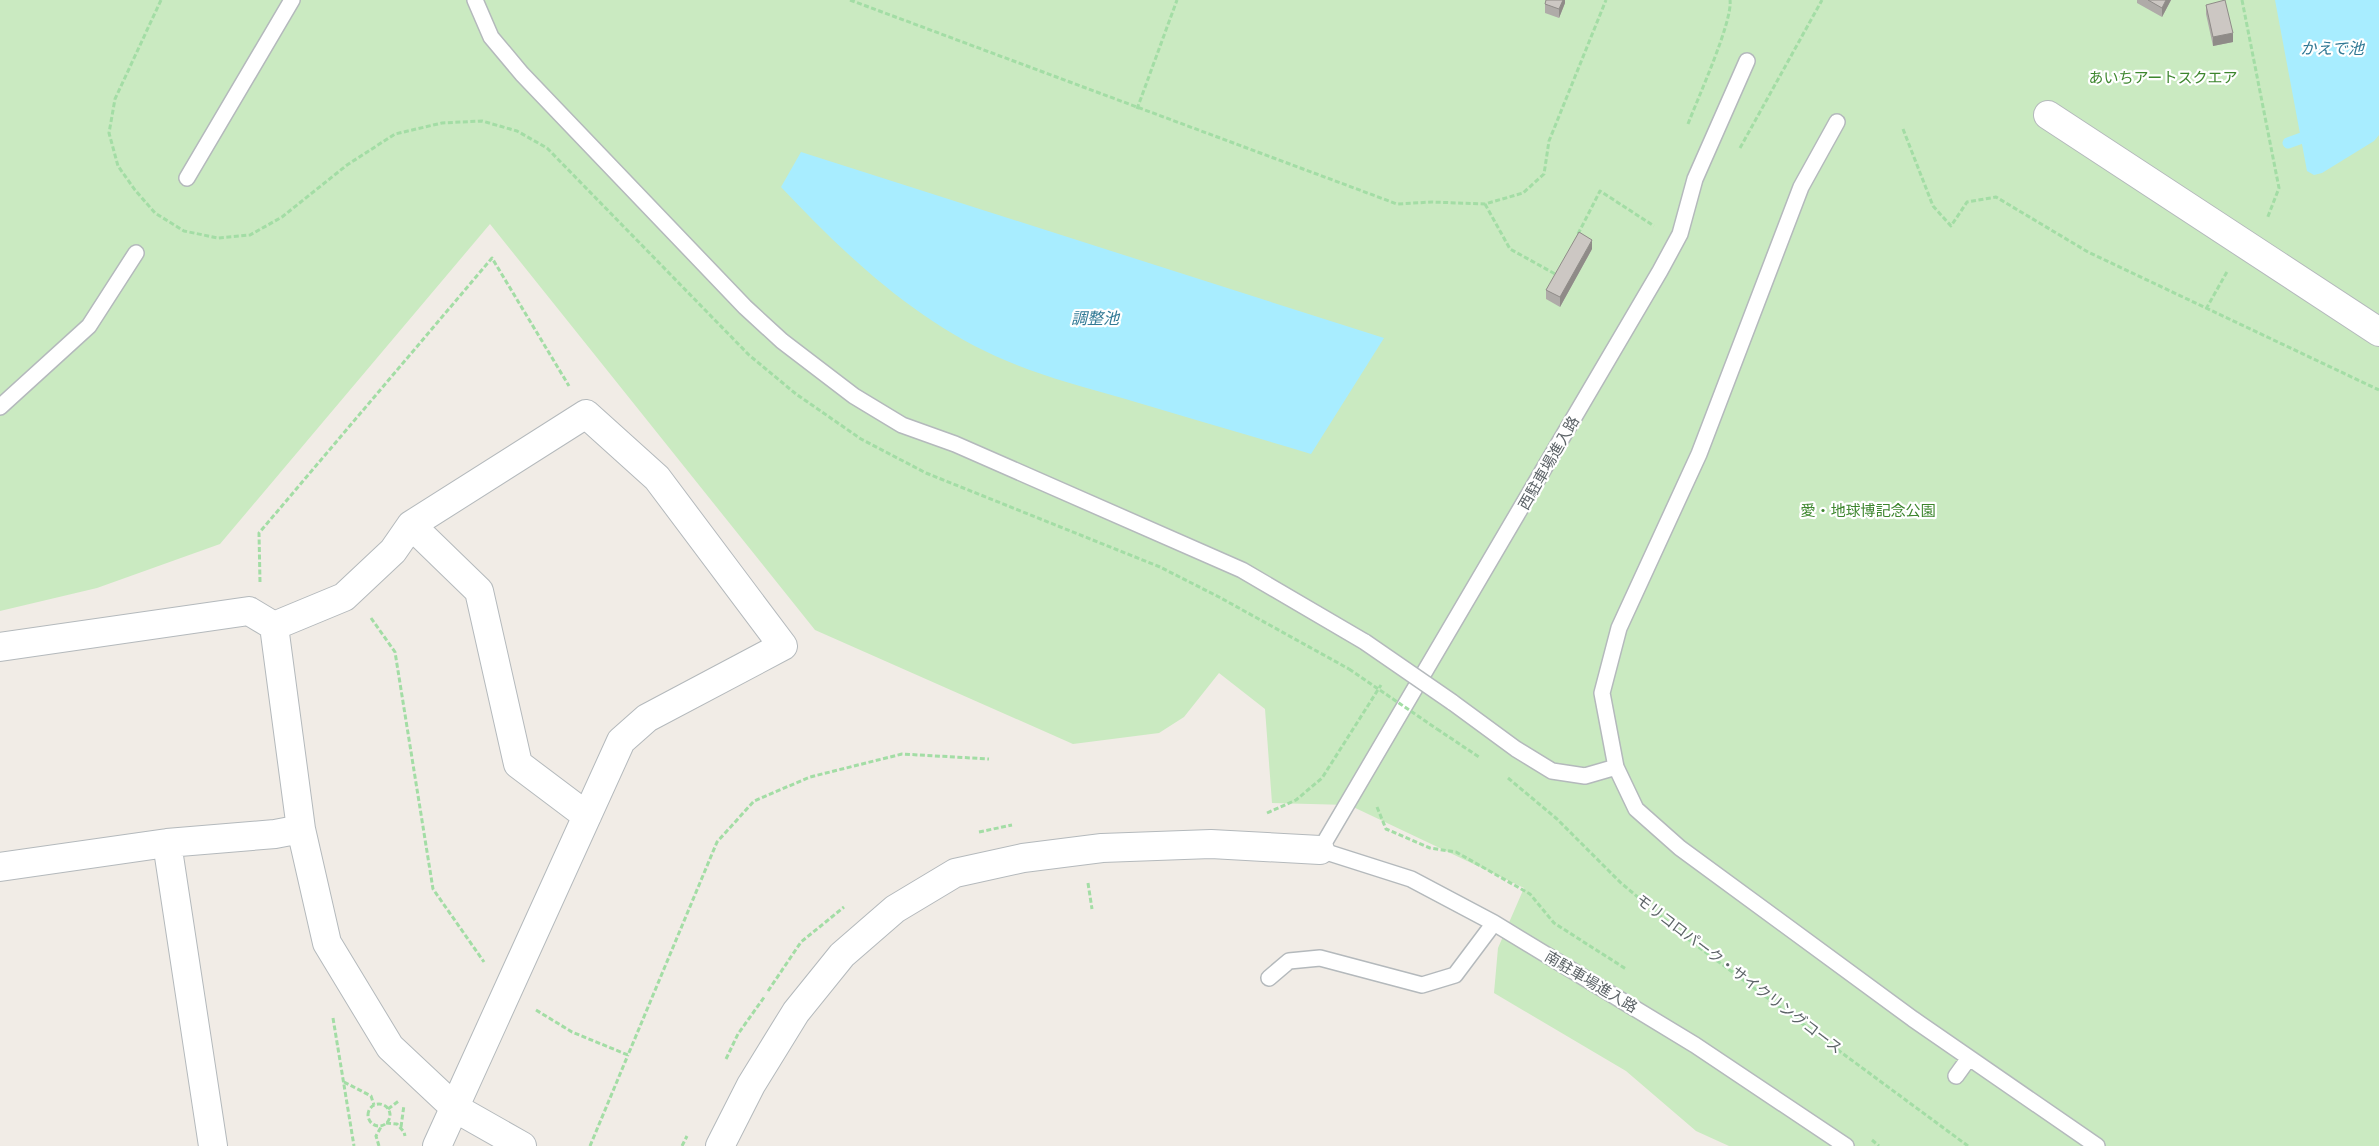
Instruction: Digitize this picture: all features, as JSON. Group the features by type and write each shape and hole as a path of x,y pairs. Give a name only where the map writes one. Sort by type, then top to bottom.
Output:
{"street":[{"path":"2048,115 2242,244 2253,249 2379,332"},
{"path":"0,647 249,611 267,622 344,598 394,551 412,525 586,414 657,478 783,646 647,718 620,741 437,1146"},
{"path":"412,525 479,591 518,764 587,816"},
{"path":"267,622 301,829 327,943 390,1047 455,1108 522,1146"},
{"path":"0,867 168,843 275,834 301,829"},
{"path":"168,843 213,1146"},
{"path":"720,1146 751,1086 796,1012 842,954 895,909 955,873 1023,858 1102,848 1211,844 1320,850"}],"lane":[{"path":"187,178 292,0"},
{"path":"475,0 491,38 522,74 745,306 782,341 854,396 902,425 954,444 1242,570 1365,642 1516,749 1552,772 1586,776 1616,767"},
{"name":"西駐車場進入路","path":"1320,850 1660,271 1680,234 1695,179 1747,61"},
{"path":"1837,122 1801,187 1699,454 1619,628 1602,692 1616,767 1636,809 1680,848 1969,1058 2097,1146"},
{"path":"0,408 89,326 136,253"},
{"name":"南駐車場進入路","path":"1320,850 1411,880 1494,923 1695,1045 1846,1146"},
{"path":"1269,978 1289,961 1320,958 1422,985 1455,975 1494,923"},
{"path":"1956,1076 1969,1058"}],"path":[{"path":"161,0 115,99 109,133 118,166 135,190 154,213 184,231 218,238 250,235 282,217 347,165 395,134 442,123 482,121"},
{"path":"850,0 1137,109 1396,204 1432,202 1485,204 1523,192 1544,174 1549,141 1606,0"},
{"path":"1137,109 1177,0"},
{"path":"1688,124 1720,41 1731,7 1730,0"},
{"path":"2242,0 2279,188 2265,224"},
{"path":"1903,128 1933,206 1951,226 1968,202 1996,197 2088,252 2379,390"},
{"path":"1574,242 1600,191 1654,226"},
{"path":"1485,204 1510,249 1557,275 1561,267"},
{"path":"1649,235 1656,217"},
{"path":"2206,309 2242,244"},
{"path":"267,622 259,533 492,258 586,414"},
{"path":"1349,669 1486,762"},
{"path":"1265,814 1296,800 1322,778 1382,683"},
{"name":"モリコロパーク・サイクリングコース","path":"1502,774 1557,819 1621,883 1693,943 1968,1146"},
{"path":"978,832 1014,824"},
{"path":"725,1060 738,1034 801,942 846,905"},
{"path":"332,1015 354,1146"},
{"path":"590,1146 628,1055"},
{"path":"343,1082 371,1096 374,1105"},
{"path":"388,1109 404,1097 401,1127 405,1136"},
{"path":"379,1146 376,1136 380,1128 386,1123 390,1116 388,1109 382,1104 375,1104 368,1113 369,1120 374,1125 386,1123 401,1127"},
{"path":"682,1146 691,1129"}],"green space":[{"name":"愛・地球博記念公園","path":"0,0 2379,0 2379,1146 1729,1146 1696,1131 1626,1071 1494,993 1498,948 1524,888 1349,805 1272,803 1265,709 1219,673 1184,717 1159,733 1073,744 815,630 490,224 220,544 97,588 0,611"}],"water":[{"name":"かえで池","path":"2275,0 2379,0 2379,135 2374,141 2322,173 2314,175 2307,171"},
{"name":"調整池","path":"801,152 1384,338 1311,454 1050,377 1021,367 974,346 943,328 885,286 858,263 781,187"}],"building":[{"path":"1546,0 1563,0 1559,9 1545,4"},
{"path":"2148,0 2166,0 2162,8"},
{"path":"2225,0 2233,33 2213,37 2206,5"},
{"path":"1579,232 1592,240 1560,297 1546,290"}],"waterway":[{"path":"2288,143 2313,134"}],"park label":[{"name":"あいちアートスクエア","path":"2163,78"}]}
